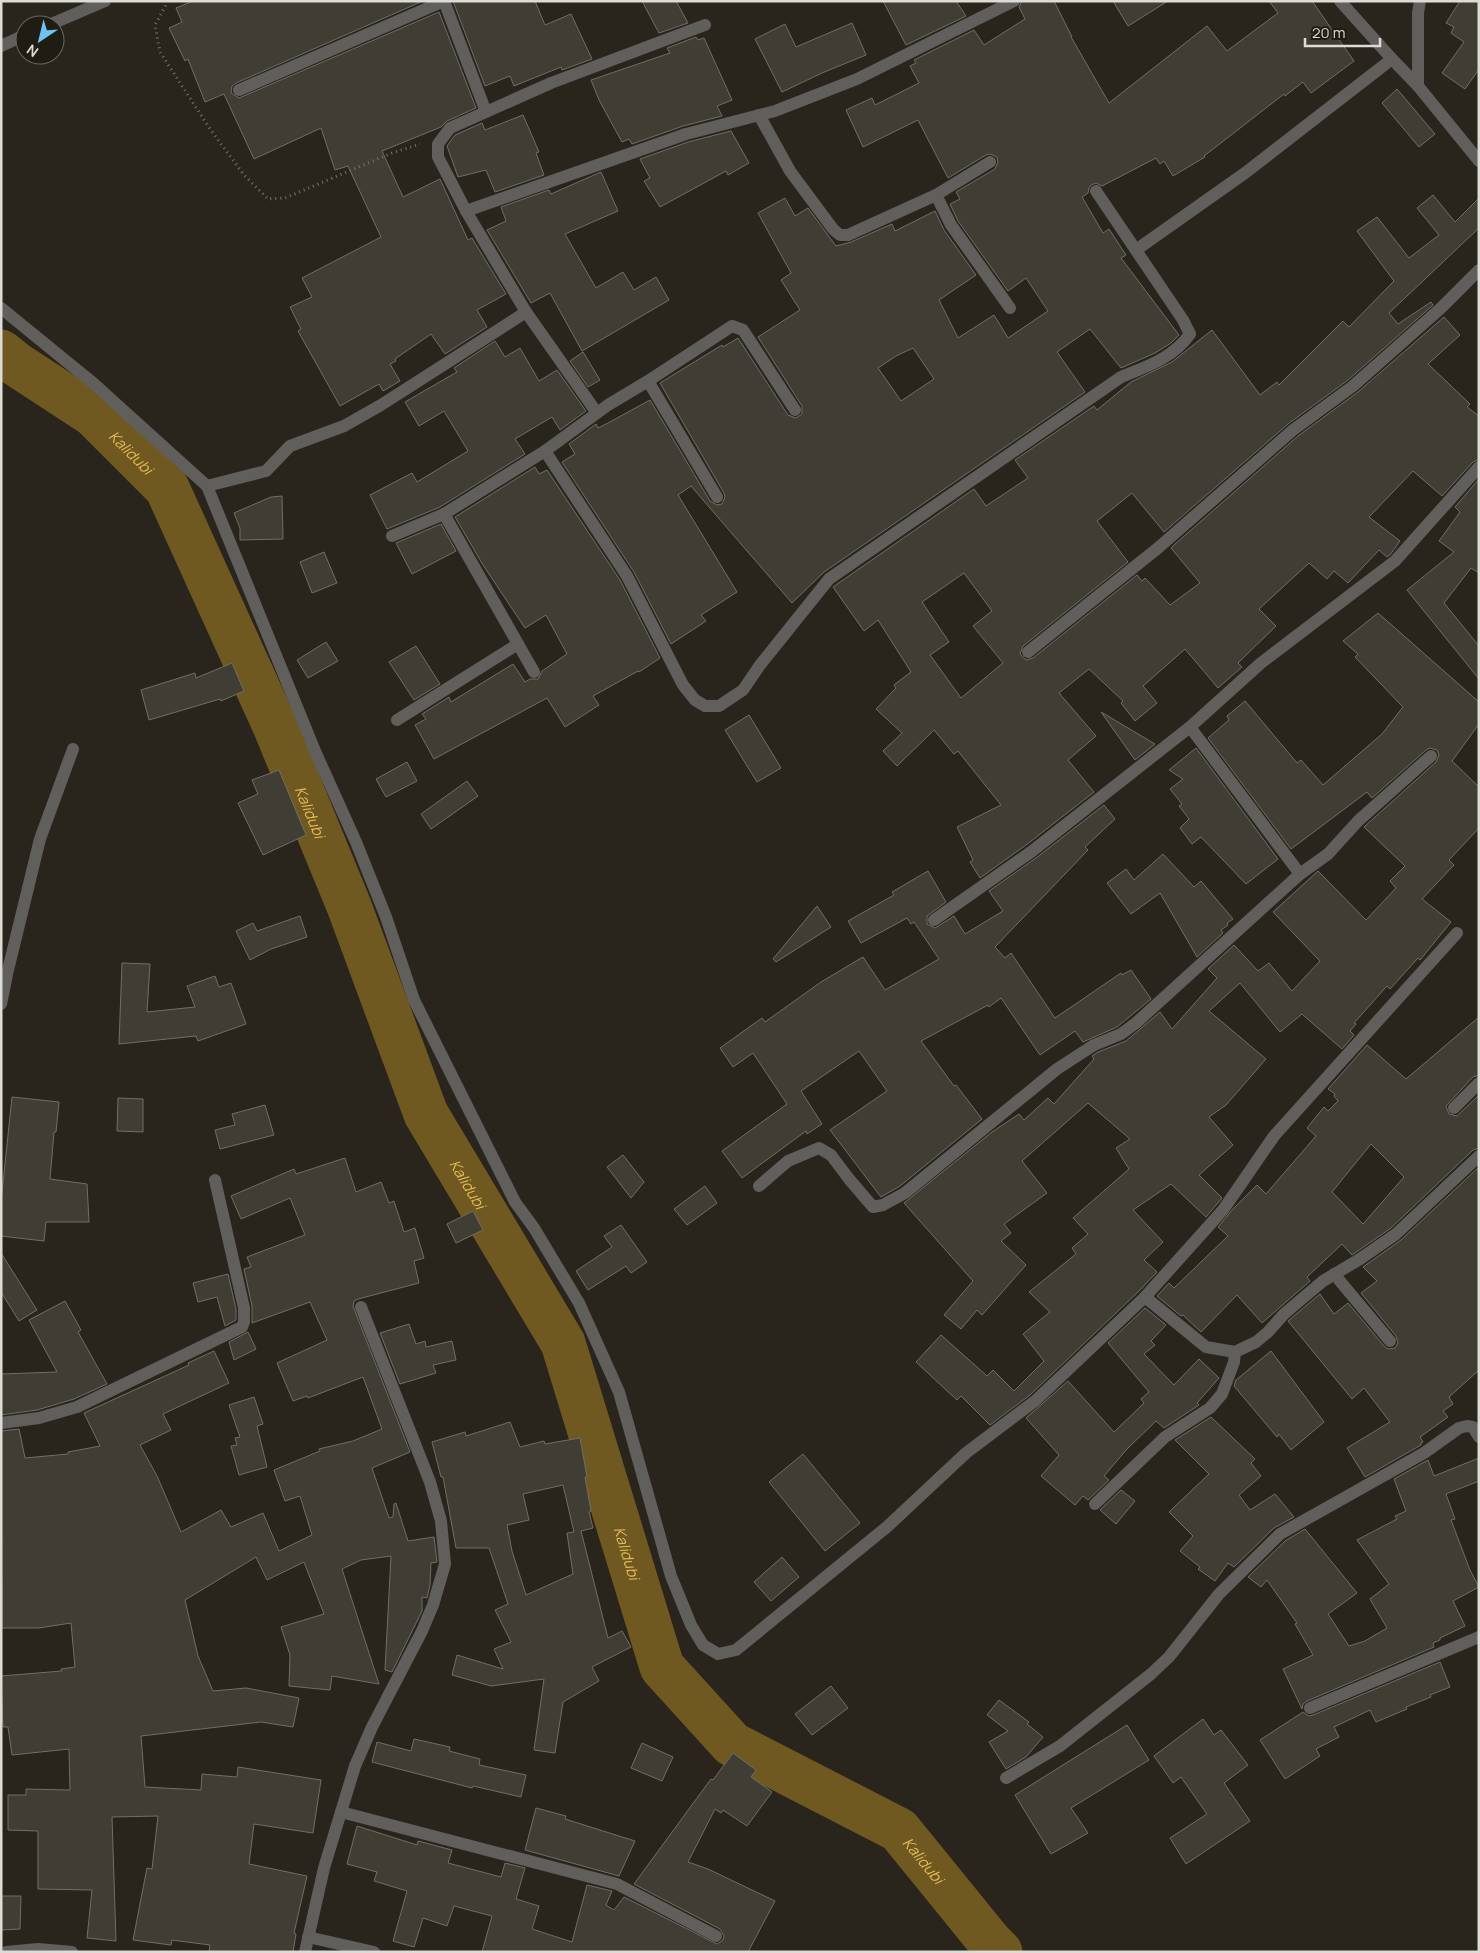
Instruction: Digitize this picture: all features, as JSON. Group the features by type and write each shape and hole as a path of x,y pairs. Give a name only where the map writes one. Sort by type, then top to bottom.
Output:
{"street":[{"path":"65,18 105,1"},
{"path":"239,90 444,1 486,112"},
{"path":"466,211 686,134 776,111 857,80 1014,1"},
{"path":"1340,1 1392,60 1418,86 1479,161"},
{"path":"1418,86 1418,13 1420,1"},
{"path":"597,413 526,312 466,211 438,157 438,144 450,128 551,83 705,26"},
{"path":"1,46 15,40"},
{"path":"1136,250 1246,173 1392,60"},
{"path":"759,115 790,172 833,229 840,235 848,235 936,195 990,162"},
{"path":"545,451 627,576 683,685 695,700 706,706 719,706 743,690 760,665 829,579 1121,377 1158,363 1182,346 1190,334 1183,320 1096,191"},
{"path":"936,195 951,224 1010,308"},
{"path":"1028,652 1158,548 1293,430 1353,386 1441,308 1479,270"},
{"path":"1,308 93,383 207,486 315,751 359,850 386,917 414,1000 515,1202 534,1228 580,1303 619,1392 671,1576 691,1625 704,1645 718,1654 736,1650 888,1526 966,1453 1035,1401 1145,1297 1223,1210 1274,1136 1457,933"},
{"path":"207,486 266,471 290,446 344,426 526,312"},
{"path":"392,536 444,514 545,451 637,386 648,381 732,326 743,330 795,410"},
{"path":"648,381 717,497"},
{"path":"934,920 1031,852 1190,726 1261,663 1395,562 1479,467"},
{"path":"444,514 534,672"},
{"path":"397,720 518,644"},
{"path":"1190,726 1300,874"},
{"path":"1,1004 40,839 73,749"},
{"path":"759,1186 788,1161 819,1148 831,1155 848,1179 873,1207 884,1205 905,1192 1057,1069 1094,1045 1121,1034 1136,1023 1300,874 1328,854 1358,820 1431,756"},
{"path":"1454,1108 1479,1082"},
{"path":"1145,1297 1206,1347 1235,1352 1256,1342 1323,1281 1396,1234 1479,1156"},
{"path":"1,1423 39,1418 77,1407 242,1327 244,1308 214,1180"},
{"path":"1334,1274 1390,1341"},
{"path":"305,1952 324,1868 355,1766 372,1727 422,1631 433,1605 445,1564 441,1521 430,1482 361,1307"},
{"path":"1095,1504 1165,1437 1210,1408 1222,1394 1234,1362 1235,1352"},
{"path":"1006,1778 1060,1746 1151,1674 1169,1657 1219,1594 1280,1534 1424,1453 1459,1428 1467,1426 1473,1428 1479,1438"},
{"path":"1310,1708 1479,1637"},
{"path":"342,1812 617,1884 716,1936"},
{"path":"308,1937 374,1952"},
{"path":"6,1952 38,1949 72,1952"}],"path":[{"path":"168,1 154,25 160,52 210,130 244,175 268,199 285,198 392,153 442,137"}],"building":[{"path":"193,1 423,1 236,83 232,86 231,93 239,98 439,12 476,108 447,121 441,127 382,151 403,197 440,179 468,240 472,238 506,294 477,310 487,327 445,354 431,334 390,364 400,381 383,391 379,384 340,406 298,331 301,329 290,307 312,297 302,278 381,237 348,166 335,170 321,128 254,159 224,94 205,102 188,59 185,61 169,28 182,22 176,8"},
{"path":"453,1 535,1 545,25 571,14 592,59 562,70 561,67 514,86 510,76 485,86"},
{"path":"642,1 676,1 688,23 659,33"},
{"path":"883,1 956,1 966,16 906,45"},
{"path":"1022,1 1054,1 1071,37 1109,103 1207,26 1227,51 1278,13 1269,1 1312,1 1354,61 1311,93 1303,82 1285,96 1284,94 1205,157 1173,176 1164,161 1160,164 1156,158 1102,186 1096,183 1091,185 1088,193 1082,197 1103,233 1109,229 1126,255 1121,258 1179,335 1171,343 1155,353 1121,368 1090,329 1057,352 1085,392 824,572 792,603 691,486 678,495 737,592 701,615 706,621 671,644 634,572 562,462 575,454 569,444 596,424 598,428 650,400 710,501 717,505 722,504 725,497 724,493 660,383 722,345 723,347 738,338 788,415 796,418 802,414 802,406 758,337 800,310 781,280 791,273 758,213 785,198 795,216 808,208 836,246 851,242 892,224 895,231 935,211 944,230 976,275 939,300 958,338 994,315 1008,338 1048,311 1026,278 1008,291 958,221 950,204 960,199 956,192 995,169 998,162 997,157 990,154 986,155 948,178 918,120 863,147 846,110 872,98 875,105 919,83 910,66 916,63 914,60 974,30 984,45 1025,19 1019,7","holes":["913,348 934,379 901,401 878,368"]},
{"path":"1113,1 1168,1 1128,26"},
{"path":"1460,1 1479,1 1479,69 1465,89 1442,73 1464,42 1451,33 1454,27 1446,23"},
{"path":"852,23 866,55 782,92 755,39 785,24 796,47"},
{"path":"696,37 698,40 704,38 732,100 717,106 722,116 683,126 632,144 629,139 622,142 599,100 591,80 670,53 667,48"},
{"path":"1397,89 1435,134 1419,147 1382,103"},
{"path":"523,115 539,152 536,153 544,175 495,192 486,170 458,177 447,146 455,135 482,123 485,130"},
{"path":"731,131 749,163 728,175 726,171 660,207 644,181 650,178 640,159 688,142"},
{"path":"601,172 618,211 565,234 596,288 623,272 634,290 656,277 669,300 582,351 550,293 531,303 487,230 506,221 501,207 549,190 551,194"},
{"path":"1433,195 1455,222 1479,198 1479,228 1389,313 1398,324 1431,302 1433,305 1348,380 1288,424 1164,532 1132,493 1097,521 1128,562 1023,646 1020,654 1026,660 1033,658 1137,575 1142,581 1145,578 1170,605 1200,583 1171,548 1298,436 1358,392 1444,317 1460,335 1428,364 1470,404 1467,407 1479,416 1479,459 1473,462 1442,496 1413,471 1369,517 1400,541 1390,555 1387,557 1379,550 1348,583 1334,571 1327,579 1309,563 1259,609 1276,626 1238,663 1242,667 1218,688 1185,649 1143,686 1157,703 1135,721 1121,703 1123,701 1089,669 1059,693 1096,736 1068,760 1094,792 980,878 970,862 973,860 957,827 1001,805 958,751 954,754 934,730 897,766 883,751 902,733 876,709 896,688 894,685 911,672 878,620 864,631 833,587 974,489 986,506 1028,478 1015,460 1094,406 1097,410 1131,382 1172,362 1212,330 1260,395 1277,382 1279,385 1343,321 1349,327 1394,281 1357,231 1377,217 1409,258 1439,235 1417,208","holes":["964,573 992,611 973,626 1003,663 961,698 930,655 949,642 922,602"]},
{"path":"495,341 505,357 520,348 539,381 557,370 586,411 560,430 552,417 515,439 525,454 440,507 387,529 370,495 412,473 417,482 468,451 444,411 419,426 405,402 457,372 454,368"},
{"path":"583,352 600,380 588,387 570,361"},
{"path":"535,467 539,474 547,470 620,580 660,658 639,672 593,696 599,705 565,727 547,698 434,759 415,725 426,719 422,714 449,697 451,702 513,664 525,682 530,679 538,679 542,671 567,654 546,615 525,628 483,565 455,517"},
{"path":"1479,479 1479,573 1471,568 1444,603 1479,646 1479,679 1407,590 1454,552 1439,541 1460,512 1455,507"},
{"path":"282,496 283,539 240,540 240,528 234,513 271,497"},
{"path":"441,524 456,551 412,574 396,543"},
{"path":"324,552 337,583 312,593 300,562"},
{"path":"1378,613 1479,702 1479,724 1452,761 1479,787 1479,828 1449,860 1454,865 1422,899 1451,922 1420,960 1418,958 1390,989 1387,986 1354,1023 1356,1024 1350,1031 1354,1035 1342,1049 1302,1014 1280,1032 1240,983 1209,1011 1266,1059 1226,1105 1209,1117 1233,1145 1199,1175 1222,1198 1206,1217 1171,1184 1133,1210 1163,1242 1144,1260 1157,1272 1030,1395 990,1425 961,1396 957,1400 916,1362 941,1335 987,1376 993,1370 1014,1391 1044,1361 1023,1334 1050,1312 1029,1292 1076,1254 1072,1248 1088,1234 1073,1218 1129,1169 1116,1148 1130,1139 1088,1103 1022,1161 1047,1193 1004,1224 1011,1233 1001,1241 1026,1265 982,1315 977,1310 961,1329 944,1315 973,1281 904,1203 992,1132 1019,1114 1024,1120 1048,1098 1054,1104 1094,1059 1092,1056 1098,1052 1126,1041 1160,1012 1172,1029 1217,978 1208,969 1234,945 1258,971 1269,963 1292,991 1320,961 1273,912 1318,871 1366,920 1396,888 1390,881 1405,866 1364,827 1436,762 1439,755 1437,750 1430,748 1426,750 1372,798 1367,792 1291,849 1208,738 1229,720 1227,716 1245,701 1297,763 1301,760 1323,785 1382,734 1403,707 1355,657 1358,654 1343,641"},
{"path":"326,642 338,661 308,678 297,660"},
{"path":"416,646 440,684 414,700 389,662"},
{"path":"232,663 244,691 221,701 220,699 149,720 141,690 195,673 196,678"},
{"path":"1101,712 1155,744 1135,760"},
{"path":"749,715 781,768 757,782 725,730"},
{"path":"1196,748 1278,859 1246,884 1201,837 1192,844 1180,828 1189,819 1179,806 1182,804 1170,789 1183,779 1169,770"},
{"path":"407,762 417,781 386,797 376,779"},
{"path":"279,770 306,835 263,855 238,803 258,794 252,780"},
{"path":"467,781 478,796 431,829 421,814"},
{"path":"1104,805 1115,819 1085,847 1088,850 995,947 1005,958 1011,953 1055,1018 1121,973 1122,975 1131,970 1151,999 1117,1027 1083,1042 1075,1031 1040,1055 1001,998 989,1007 988,1005 921,1041 954,1086 956,1085 982,1119 900,1186 881,1197 830,1130 887,1091 859,1051 801,1091 822,1124 807,1134 806,1131 742,1178 722,1151 787,1104 753,1053 733,1067 720,1048 762,1018 765,1022 821,982 863,957 885,990 939,959 914,922 911,924 907,918 861,943 848,921 894,895 892,892 928,871 946,902 927,916 927,924 935,928 954,916 965,934 1003,911 989,891 1036,858"},
{"path":"1163,854 1194,887 1201,881 1233,919 1221,930 1223,933 1197,957 1160,893 1131,914 1107,883 1126,869 1134,880"},
{"path":"817,906 831,927 776,962 773,959"},
{"path":"300,916 307,937 271,949 250,960 236,931 253,923 257,931"},
{"path":"122,963 150,964 147,1012 195,1007 187,986 215,976 219,987 231,983 246,1024 198,1041 196,1036 119,1044"},
{"path":"1479,1017 1479,1075 1473,1077 1446,1106 1449,1114 1457,1116 1479,1095 1479,1148 1473,1150 1391,1228 1352,1255 1342,1244 1307,1277 1310,1281 1262,1323 1237,1295 1201,1332 1183,1315 1181,1316 1157,1296 1169,1283 1174,1288 1228,1236 1218,1227 1233,1209 1257,1185 1266,1194 1316,1136 1307,1128 1324,1107 1328,1111 1338,1101 1334,1096 1335,1094 1328,1089 1367,1045 1406,1079","holes":["1371,1144 1404,1177 1363,1224 1332,1192"]},
{"path":"12,1097 59,1102 50,1179 87,1184 89,1222 46,1222 44,1241 1,1236 1,1202"},
{"path":"118,1098 143,1099 143,1132 117,1131"},
{"path":"265,1105 274,1135 220,1149 215,1130 235,1125 232,1114"},
{"path":"623,1155 644,1182 631,1198 607,1167"},
{"path":"345,1158 356,1192 381,1182 389,1203 394,1201 404,1232 415,1228 424,1258 414,1261 419,1283 358,1299 354,1301 353,1306 410,1452 372,1468 389,1518 393,1517 394,1504 396,1503 408,1541 434,1537 437,1562 431,1563 430,1585 427,1598 422,1597 422,1611 392,1672 385,1670 391,1556 361,1560 342,1569 379,1684 332,1676 330,1690 289,1686 290,1655 281,1627 324,1614 304,1562 267,1580 256,1557 185,1600 198,1656 213,1691 246,1688 299,1698 293,1727 261,1722 141,1736 145,1787 201,1790 202,1774 237,1777 238,1767 321,1780 313,1833 254,1824 249,1864 307,1876 294,1933 296,1934 293,1952 209,1952 210,1945 172,1940 171,1945 133,1940 147,1868 152,1869 158,1816 112,1817 116,1941 87,1938 92,1890 38,1889 38,1831 8,1830 8,1795 26,1795 26,1789 70,1790 69,1749 12,1755 8,1727 3,1727 1,1676 62,1671 61,1669 75,1667 71,1623 39,1628 2,1628 1,1431 19,1429 25,1458 68,1454 68,1452 100,1446 84,1413 189,1365 188,1363 214,1351 229,1383 163,1414 171,1430 140,1445 157,1476 181,1532 221,1510 231,1527 263,1513 279,1551 312,1535 300,1496 285,1501 274,1470 320,1451 319,1449 353,1441 382,1429 363,1377 308,1398 307,1396 293,1401 277,1363 327,1340 310,1302 252,1323 252,1306 244,1269 251,1267 247,1257 305,1235 290,1198 241,1219 231,1196 294,1169 296,1174"},
{"path":"1479,1167 1479,1370 1449,1397 1453,1404 1443,1411 1448,1417 1420,1437 1423,1442 1421,1445 1365,1477 1347,1448 1390,1422 1364,1388 1352,1399 1288,1321 1320,1294 1334,1314 1348,1303 1384,1346 1388,1349 1395,1348 1398,1343 1396,1336 1361,1293 1377,1281 1363,1267 1401,1240"},
{"path":"705,1186 717,1203 687,1225 674,1209"},
{"path":"473,1211 483,1230 456,1243 447,1224"},
{"path":"621,1225 647,1262 631,1273 626,1266 588,1290 576,1271 612,1247 604,1236"},
{"path":"1,1253 37,1310 19,1321 1,1292"},
{"path":"228,1274 236,1309 236,1320 225,1326 217,1297 198,1302 193,1283"},
{"path":"65,1301 81,1330 78,1332 107,1384 74,1399 37,1410 1,1415 1,1374 57,1372 29,1320"},
{"path":"1145,1308 1166,1325 1151,1341 1155,1345 1144,1354 1174,1385 1199,1359 1219,1378 1197,1403 1199,1405 1164,1428 1156,1421 1127,1449 1104,1476 1109,1480 1088,1500 1083,1496 1075,1505 1041,1476 1059,1455 1026,1418 1068,1381 1114,1432 1144,1403 1141,1399 1149,1392 1108,1343"},
{"path":"409,1324 416,1344 425,1341 426,1347 452,1341 456,1360 433,1365 436,1373 400,1384 380,1333"},
{"path":"248,1332 256,1349 234,1360 229,1342"},
{"path":"1271,1351 1324,1422 1291,1450 1279,1434 1277,1437 1234,1386 1236,1380"},
{"path":"254,1397 263,1424 257,1426 267,1467 239,1475 231,1446 237,1445 235,1438 240,1437 229,1405"},
{"path":"1211,1417 1255,1459 1251,1463 1261,1476 1239,1495 1250,1510 1275,1494 1294,1517 1274,1528 1234,1567 1228,1563 1215,1581 1198,1569 1200,1567 1180,1551 1193,1536 1169,1512 1209,1474 1175,1440"},
{"path":"510,1422 520,1447 544,1441 545,1444 580,1438 587,1477 585,1477 591,1511 589,1512 593,1528 581,1531 608,1638 622,1631 631,1647 592,1667 599,1681 563,1702 555,1753 534,1750 544,1679 491,1686 452,1675 457,1655 503,1669 494,1649 511,1642 495,1610 508,1604 489,1548 456,1548 443,1477 441,1477 432,1442 465,1432 466,1436","holes":["563,1485 574,1532 567,1533 573,1574 526,1595 512,1551 507,1525 529,1520 523,1494"]},
{"path":"803,1454 860,1523 825,1551 769,1482"},
{"path":"1479,1458 1479,1481 1446,1494 1455,1519 1451,1520 1470,1570 1479,1587 1453,1601 1465,1626 1440,1638 1440,1640 1433,1643 1434,1647 1307,1701 1303,1704 1302,1709 1283,1669 1313,1655 1295,1624 1297,1623 1267,1580 1261,1587 1248,1577 1285,1541 1305,1529 1357,1593 1328,1614 1349,1646 1365,1641 1387,1628 1370,1599 1389,1584 1357,1540 1397,1519 1395,1516 1406,1511 1394,1479 1428,1460 1434,1476"},
{"path":"1121,1490 1135,1501 1116,1524 1100,1510"},
{"path":"782,1557 799,1577 771,1601 754,1582"},
{"path":"1440,1662 1450,1687 1406,1707 1407,1709 1376,1722 1370,1710 1334,1727 1339,1737 1316,1749 1320,1756 1285,1779 1260,1740 1303,1712 1309,1716 1313,1715"},
{"path":"831,1686 848,1708 812,1735 795,1714"},
{"path":"999,1700 1029,1722 1027,1724 1043,1737 1026,1757 1006,1769 989,1742 1008,1731 987,1715"},
{"path":"1203,1719 1214,1735 1221,1730 1248,1765 1224,1783 1250,1821 1186,1864 1170,1838 1207,1814 1181,1777 1173,1783 1154,1756"},
{"path":"1127,1725 1149,1760 1071,1808 1088,1833 1051,1854 1015,1795"},
{"path":"414,1739 450,1747 449,1751 480,1759 479,1765 526,1775 521,1797 473,1786 472,1788 372,1762 377,1742 411,1751"},
{"path":"642,1743 673,1757 662,1781 631,1768"},
{"path":"733,1753 756,1770 751,1777 772,1792 747,1826 723,1810 721,1813 715,1809 688,1862 708,1869 775,1901 748,1952 482,1952 492,1916 454,1906 447,1926 423,1918 414,1947 393,1941 407,1891 374,1881 377,1872 347,1864 357,1826 417,1845 418,1841 452,1850 448,1863 501,1877 505,1863 525,1868 516,1899 539,1906 532,1929 572,1942 587,1885 612,1891 606,1905 614,1910 624,1897 717,1944 723,1940 724,1936 720,1929 634,1884 711,1779 713,1780"},
{"path":"536,1808 566,1816 565,1819 635,1841 619,1876 525,1850"},
{"path":"1,1896 21,1896 20,1929 1,1930"}],"waterway":[{"name":"Kalidubi","path":"1,352 16,364 94,415 167,488 275,726 349,906 426,1114 563,1343 662,1667 732,1744 899,1830 1000,1952"}]}
